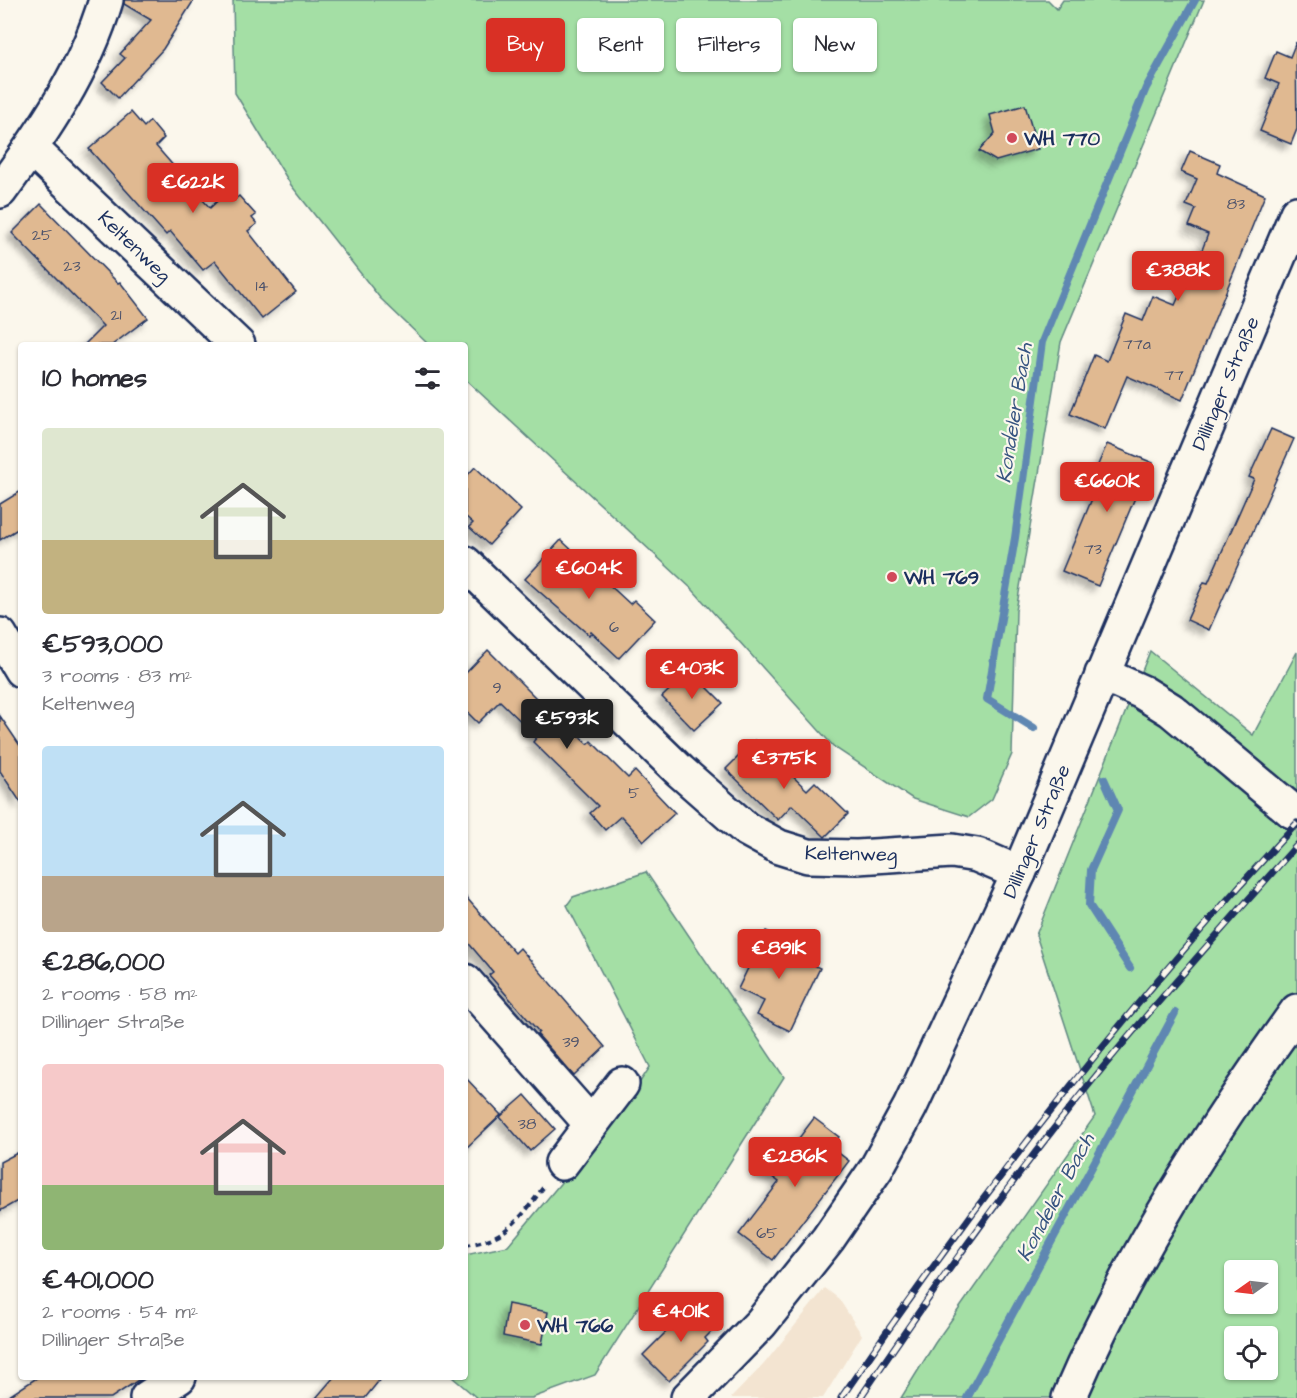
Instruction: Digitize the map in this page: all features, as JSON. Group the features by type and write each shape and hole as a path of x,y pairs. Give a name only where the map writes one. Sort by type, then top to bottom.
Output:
{"street":[{"path":"0,190 31,148 68,90 98,27 106,0"},
{"name":"Keltenweg","path":"31,148 235,342"},
{"name":"Dillinger Straße","path":"688,1398 761,1323 828,1239 876,1169 945,1036 1019,873 1297,213"},
{"name":"Keltenweg","path":"468,566 680,771 746,829 779,847 808,856 856,857 952,851 977,855 1019,873"},
{"path":"0,635 18,665"},
{"path":"1102,674 1142,692 1171,710 1292,811"},
{"path":"468,984 591,1124"},
{"path":"1069,1398 1122,1289 1174,1196 1250,1076 1297,1011"},
{"path":"562,1162 622,1084"},
{"path":"147,1398 174,1380"}],"path":[{"path":"468,1245 486,1242 516,1224 562,1162"}],"shaded area":[{"path":"825,1288 839,1299 862,1335 823,1398 731,1398 764,1364"}],"green space":[{"path":"233,0 1048,0 1057,9 1063,0 1204,0 1061,342 1016,611 1012,754 992,799 969,817 913,799 834,747 693,590 468,382 468,342 426,342 380,298 291,185 235,93"},
{"path":"1150,651 1253,735 1297,652 1297,1398 901,1398 935,1343 1095,1116 1036,935"},
{"path":"646,872 784,1077 595,1375 532,1398 477,1398 456,1380 468,1380 468,1254 508,1246 620,1112 650,1067 567,905 573,897"}],"building":[{"path":"124,0 194,0 163,49 118,98 102,82 125,58 120,54 151,20 124,4"},
{"path":"1296,42 1297,129 1291,144 1260,131 1279,84 1265,78 1276,51 1290,57"},
{"name":"WH 770","path":"1025,105 1038,149 996,161 979,151 995,133 990,115"},
{"path":"131,112 144,127 150,121 164,138 156,146 210,208 228,191 235,199 239,196 256,215 252,218 257,224 248,231 296,292 262,319 215,261 203,270 170,231 166,235 89,149"},
{"path":"1190,151 1220,164 1217,173 1265,195 1182,400 1127,376 1105,429 1070,414 1094,355 1107,361 1126,314 1143,321 1153,296 1175,305 1185,283 1189,285 1208,234 1189,226 1196,209 1186,205 1197,179 1181,172"},
{"path":"41,204 118,283 120,282 148,318 116,342 87,342 103,326 12,233"},
{"path":"1271,429 1294,439 1209,630 1187,620 1204,582 1208,583 1254,479 1249,477"},
{"path":"1107,444 1153,463 1140,494 1137,493 1098,586 1062,571 1101,477 1094,474"},
{"path":"475,467 521,510 489,545 469,527 473,523 468,519 468,475"},
{"path":"18,493 18,529 0,540 0,504"},
{"path":"561,540 630,604 634,600 655,620 619,658 591,632 589,635 525,579"},
{"path":"488,650 556,718 558,716 588,744 591,741 628,778 635,771 675,813 644,841 621,816 605,830 590,813 598,806 533,742 537,737 500,701 478,723 468,713 468,671"},
{"path":"690,670 723,703 694,730 662,697"},
{"path":"0,716 18,743 18,798 0,771"},
{"path":"755,740 807,790 815,782 848,814 825,837 792,805 778,820 726,769"},
{"path":"468,899 515,953 520,948 605,1047 574,1076 489,975 493,972 468,943"},
{"path":"766,931 802,949 798,958 820,968 790,1031 757,1015 764,1001 738,989"},
{"path":"468,1080 501,1115 468,1146"},
{"path":"525,1095 555,1129 530,1151 500,1117"},
{"path":"814,1118 839,1137 831,1147 849,1161 773,1260 739,1234 779,1182 760,1168 774,1150 784,1158"},
{"path":"18,1153 18,1201 0,1211 0,1162"},
{"name":"WH 766","path":"508,1304 548,1312 542,1344 503,1336"},
{"path":"700,1307 718,1325 705,1338 708,1342 669,1381 643,1355 682,1316 687,1320"},
{"path":"33,1380 138,1380 111,1398 6,1398"},
{"path":"331,1380 380,1380 365,1398 316,1398"}],"waterway":[{"name":"Kondeler Bach","path":"1034,728 987,699 1015,538 1042,342 1146,88 1195,0"},
{"name":"Kondeler Bach","path":"1104,779 1118,810 1091,870 1089,905 1130,968"},
{"name":"Kondeler Bach","path":"967,1398 1175,1013"}],"railway":[{"path":"841,1398 947,1248 1058,1102 1175,960 1297,823"},
{"path":"860,1398 978,1228 1072,1105 1152,1009 1297,845"}],"place":[{"name":"WH 770","path":"1012,138"},
{"name":"WH 769","path":"892,577"},
{"name":"WH 766","path":"525,1325"}]}
